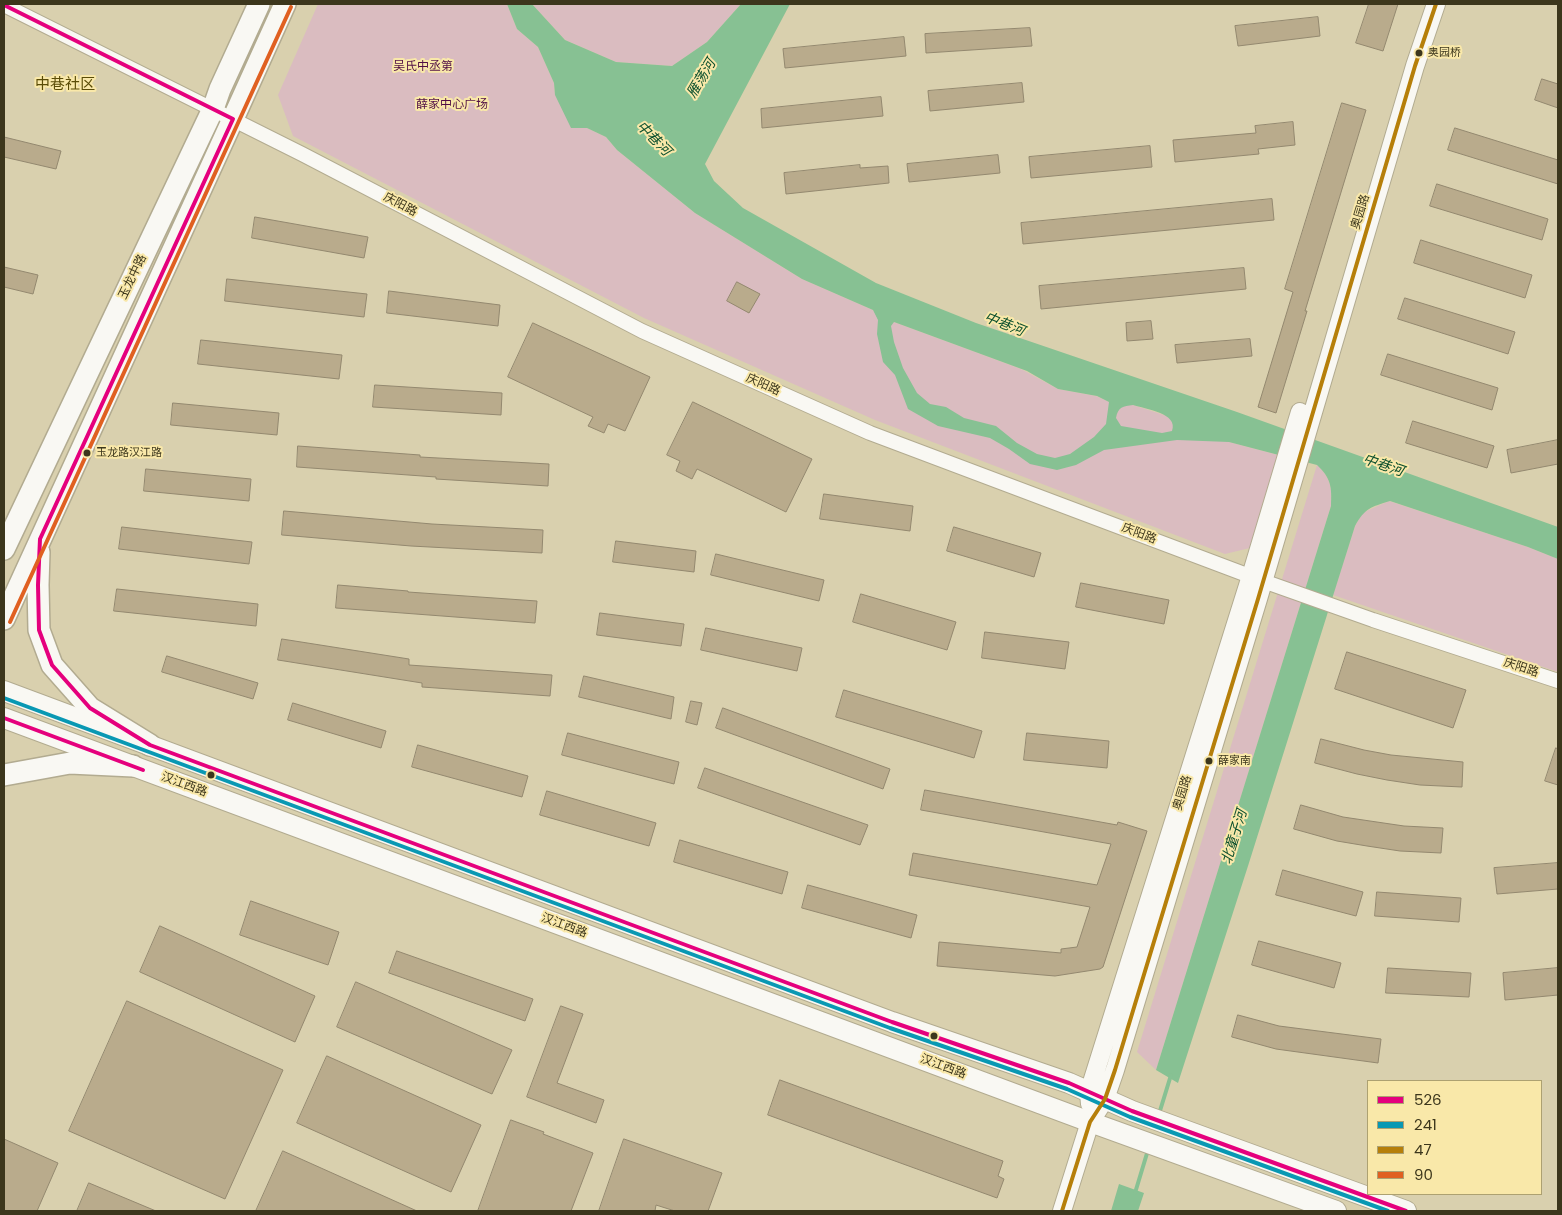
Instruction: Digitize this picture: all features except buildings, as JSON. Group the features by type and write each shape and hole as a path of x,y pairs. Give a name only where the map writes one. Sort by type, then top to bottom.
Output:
{"main road":[{"name":"玉龙中路","path":"4,549 213,109 220,89 259,4"},
{"name":"玉龙中路","path":"4,619 285,4"},
{"path":"4,535 19,515"},
{"path":"40,539 39,630 52,665 90,708 150,745"},
{"name":"汉江西路","path":"4,691 892,1022 1069,1083 1172,1126 1406,1211"},
{"name":"汉江西路","path":"4,718 1090,1122 1336,1211"},
{"path":"4,775 70,763 133,766"}],"street":[{"name":"庆阳路","path":"4,4 233,119 642,331 870,433 1339,608 1558,681"},
{"name":"奥园路","path":"1062,1211 1257,578 1425,4"},
{"name":"奥园路","path":"1303,422 1436,4"}],"green space":[{"name":"薛家中心广场","path":"318,4 507,4 517,29 538,47 554,83 555,95 587,128 606,137 617,150 695,213 802,279 873,310 894,322 1021,369 1058,389 1096,396 1110,402 1133,405 1167,416 1229,442 1282,456 1254,547 1225,554 875,420 644,318 293,136 278,95"},
{"path":"532,4 741,4 707,42 672,66 616,62 565,40"},
{"path":"1317,465 1330,483 1331,506 1156,1070 1137,1052"},
{"path":"1389,501 1528,547 1558,559 1558,672 1333,595 1355,526 1362,513"}],"water":[{"path":"507,4 532,4 565,40 616,62 672,66 707,42 741,4 790,4 705,164 714,181 743,208 876,283 976,323 1237,412 1558,527 1558,559 1528,547 1390,501 1369,509 1362,515 1355,526 1178,1083 1156,1070 1331,506 1331,488 1325,474 1317,465 1229,442 1177,440 1104,450 1076,465 1057,470 1030,464 990,438 938,426 908,409 895,375 883,362 877,334 878,320 873,310 802,279 695,213 617,150 606,137 587,128 571,128 555,95 554,83 538,47 517,29","holes":["894,322 1027,371 1058,389 1097,396 1109,402 1106,424 1094,437 1070,454 1055,458 1037,454 1017,443 996,426 964,418 946,407 930,404 917,393 903,368 894,342 891,326","1133,405 1166,416 1171,420 1173,425 1172,431 1162,433 1121,426 1116,418 1118,411"]},
{"path":"1119,1184 1144,1193 1138,1211 1111,1211"}],"waterway":[{"name":"北童子河","path":"1159,1114 1171,1075"},
{"name":"北童子河","path":"1135,1193 1148,1150"}],"transit line":[{"name":"47","path":"1062,1211 1090,1122 1105,1099 1115,1070 1258,599 1415,66 1436,4"},
{"name":"526","path":"4,5 233,119 40,539 39,630 52,665 90,708 150,745 892,1022 1069,1083 1132,1111 1406,1211"},
{"name":"90","path":"10,622 291,7"},
{"name":"241","path":"4,698 890,1028 1067,1089 1130,1117 1388,1211"},
{"name":"526","path":"4,718 143,770"}],"place":[{"name":"奥园桥","path":"1419,53"},
{"name":"玉龙路汉江路","path":"87,453"},
{"name":"薛家南","path":"1209,761"}],"district":[{"name":"中巷社区","path":"65,85"}],"park label":[{"name":"吴氏中丞第","path":"423,67"}],"water label":[{"name":"雁荡河","path":"702,79"},
{"name":"中巷河","path":"653,139"},
{"name":"中巷河","path":"1004,325"},
{"name":"中巷河","path":"1383,466"}]}
